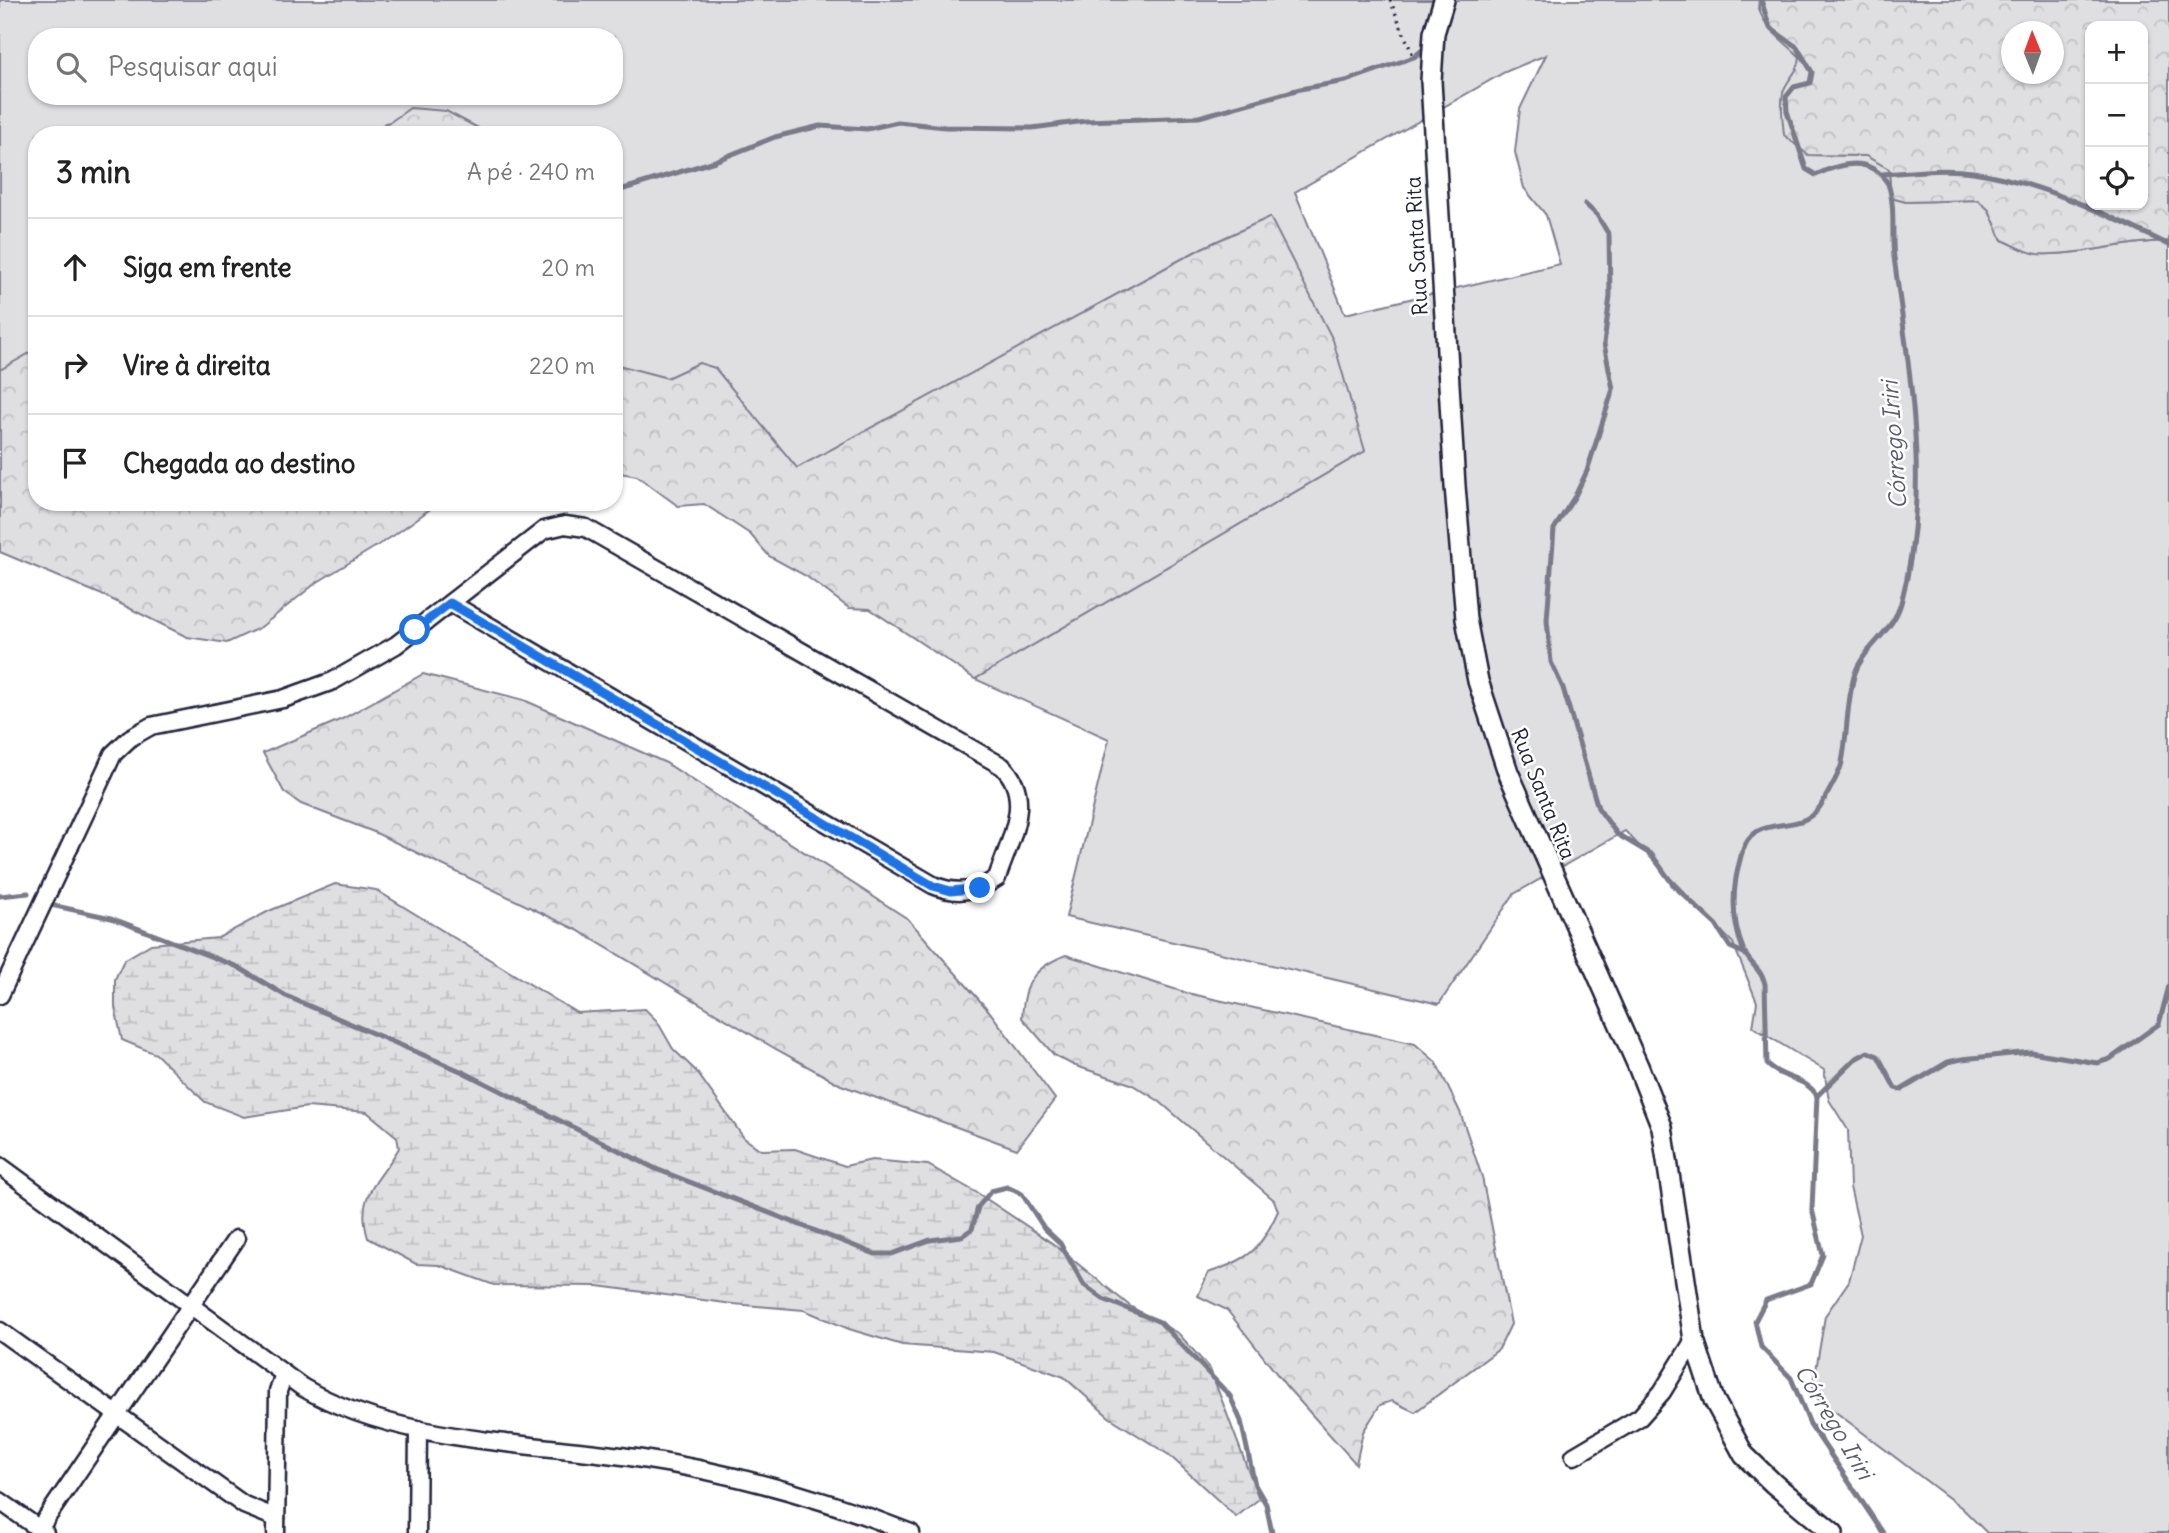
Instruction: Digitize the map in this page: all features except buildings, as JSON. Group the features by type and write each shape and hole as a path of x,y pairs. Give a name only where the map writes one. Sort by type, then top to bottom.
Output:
{"street":[{"name":"Rua Santa Rita","path":"1444,0 1434,33 1431,81 1455,486 1466,619 1478,681 1513,784 1657,1115 1668,1153 1694,1340 1714,1400 1744,1455 1774,1485 1833,1533"},
{"path":"0,995 113,754 121,746 140,731 164,722 283,699 333,681 396,645 450,603 544,530 565,525 586,528 1002,766 1015,781 1020,800 998,878 971,891 951,891 933,886 450,603"},
{"path":"0,1166 284,1374 341,1408 380,1422 418,1429 695,1469 809,1498 911,1533"},
{"path":"0,1501 42,1531 117,1414 236,1239"},
{"path":"0,1331 276,1526"},
{"path":"1574,1457 1640,1417 1662,1392 1694,1340"},
{"path":"276,1526 278,1391 284,1374"},
{"path":"417,1533 418,1429"}],"path":[{"path":"1390,0 1419,70 1431,81"}],"green space":[{"path":"0,0 1759,0 1758,9 1800,57 1799,70 1783,91 1808,155 1866,156 1889,169 1891,198 1906,202 1978,200 1989,210 2002,240 2033,253 2071,253 2169,241 2169,1533 1987,1533 1962,1508 1812,1394 1825,1316 1849,1281 1861,1235 1850,1187 1848,1130 1829,1100 1824,1070 1753,1027 1757,1002 1733,943 1625,831 1514,894 1439,1004 1066,917 1109,739 975,679 1365,451 1270,217 1202,248 797,469 715,368 699,363 667,378 623,366 623,126 474,126 446,111 385,123 382,126 28,126 28,354 0,370","holes":["1546,55 1520,109 1515,152 1524,188 1546,215 1560,264 1345,314 1295,192 1505,72"]},
{"path":"1759,0 2169,0 2169,241 2071,253 2033,253 2002,240 1989,210 1978,200 1906,202 1891,198 1889,169 1866,156 1808,155 1784,135 1782,114 1783,93 1800,57 1762,17"},
{"path":"410,108 446,111 474,126 385,126"},
{"path":"1270,217 1333,340 1365,451 975,679 870,609 849,608 806,576 769,556 750,534 704,504 678,506 637,476 623,474 623,366 667,378 699,363 715,368 797,468 1202,248"},
{"path":"28,354 28,511 428,511 393,536 316,583 261,627 227,643 187,637 107,597 0,552 0,370"},
{"path":"423,674 524,700 666,763 908,919 989,1011 1055,1099 1017,1149 841,1085 577,930 374,832 301,804 284,792 263,753 342,719"},
{"path":"335,884 376,890 577,1013 645,1009 657,1021 673,1049 696,1071 744,1138 761,1150 795,1149 845,1166 872,1160 928,1165 979,1194 1052,1243 1130,1306 1179,1334 1210,1369 1259,1499 1236,1517 1169,1455 1109,1417 1064,1377 994,1352 902,1345 849,1329 804,1310 733,1304 598,1286 494,1285 439,1265 416,1264 368,1238 364,1210 371,1190 399,1148 397,1137 367,1112 307,1107 244,1117 205,1102 156,1054 122,1040 115,1007 115,979 124,960 151,944 218,938 269,911"},
{"path":"1066,955 1187,993 1415,1044 1436,1062 1460,1112 1482,1177 1511,1324 1499,1349 1415,1412 1392,1401 1380,1405 1363,1432 1356,1464 1287,1387 1227,1310 1198,1296 1208,1273 1234,1263 1259,1245 1278,1211 1274,1200 1159,1101 1131,1084 1073,1065 1054,1055 1022,1018 1025,995 1032,978 1045,965"}],"waterway":[{"name":"Córrego Iriri","path":"1761,0 1770,28 1797,47 1812,72 1810,83 1794,87 1786,97 1787,111 1806,169 1816,175 1836,167 1865,165 1881,175 1888,184 1915,430 1915,517 1901,603 1892,623 1865,655 1855,673 1841,766 1815,813 1804,820 1767,827 1756,832 1747,841 1738,868 1734,903 1736,926 1743,949 1765,984 1767,1064 1779,1073 1807,1085 1817,1096 1812,1209 1823,1255 1811,1284 1766,1300 1755,1321 1761,1347 1791,1378 1810,1424 1883,1533"},
{"path":"623,189 715,161 775,137 820,126 867,129 898,122 945,127 1032,128 1086,121 1199,117 1300,89 1346,81 1414,57 1428,45"},
{"path":"1882,174 1950,170 2024,183 2074,201 2169,245"},
{"path":"1585,204 1597,215 1609,235 1610,296 1604,344 1613,389 1587,471 1554,529 1547,620 1551,662 1563,688 1598,808 1617,834 1652,855 1674,886 1716,925 1730,947 1746,954"},
{"path":"0,896 28,893"},
{"path":"51,905 111,918 238,967 286,996 463,1072 656,1169 875,1254 892,1254 930,1240 962,1236 972,1229 978,1207 991,1191 1007,1187 1022,1194 1044,1228 1060,1243 1084,1285 1103,1299 1160,1322 1230,1396 1241,1421 1255,1485 1266,1504 1272,1533"},
{"path":"1817,1096 1855,1059 1868,1052 1878,1056 1895,1088 1901,1090 1948,1062 1962,1059 2031,1052 2097,1063 2110,1059 2159,1024 2169,986"}],"route":[{"path":"415,630 450,603 933,886 951,891 980,888"}]}
